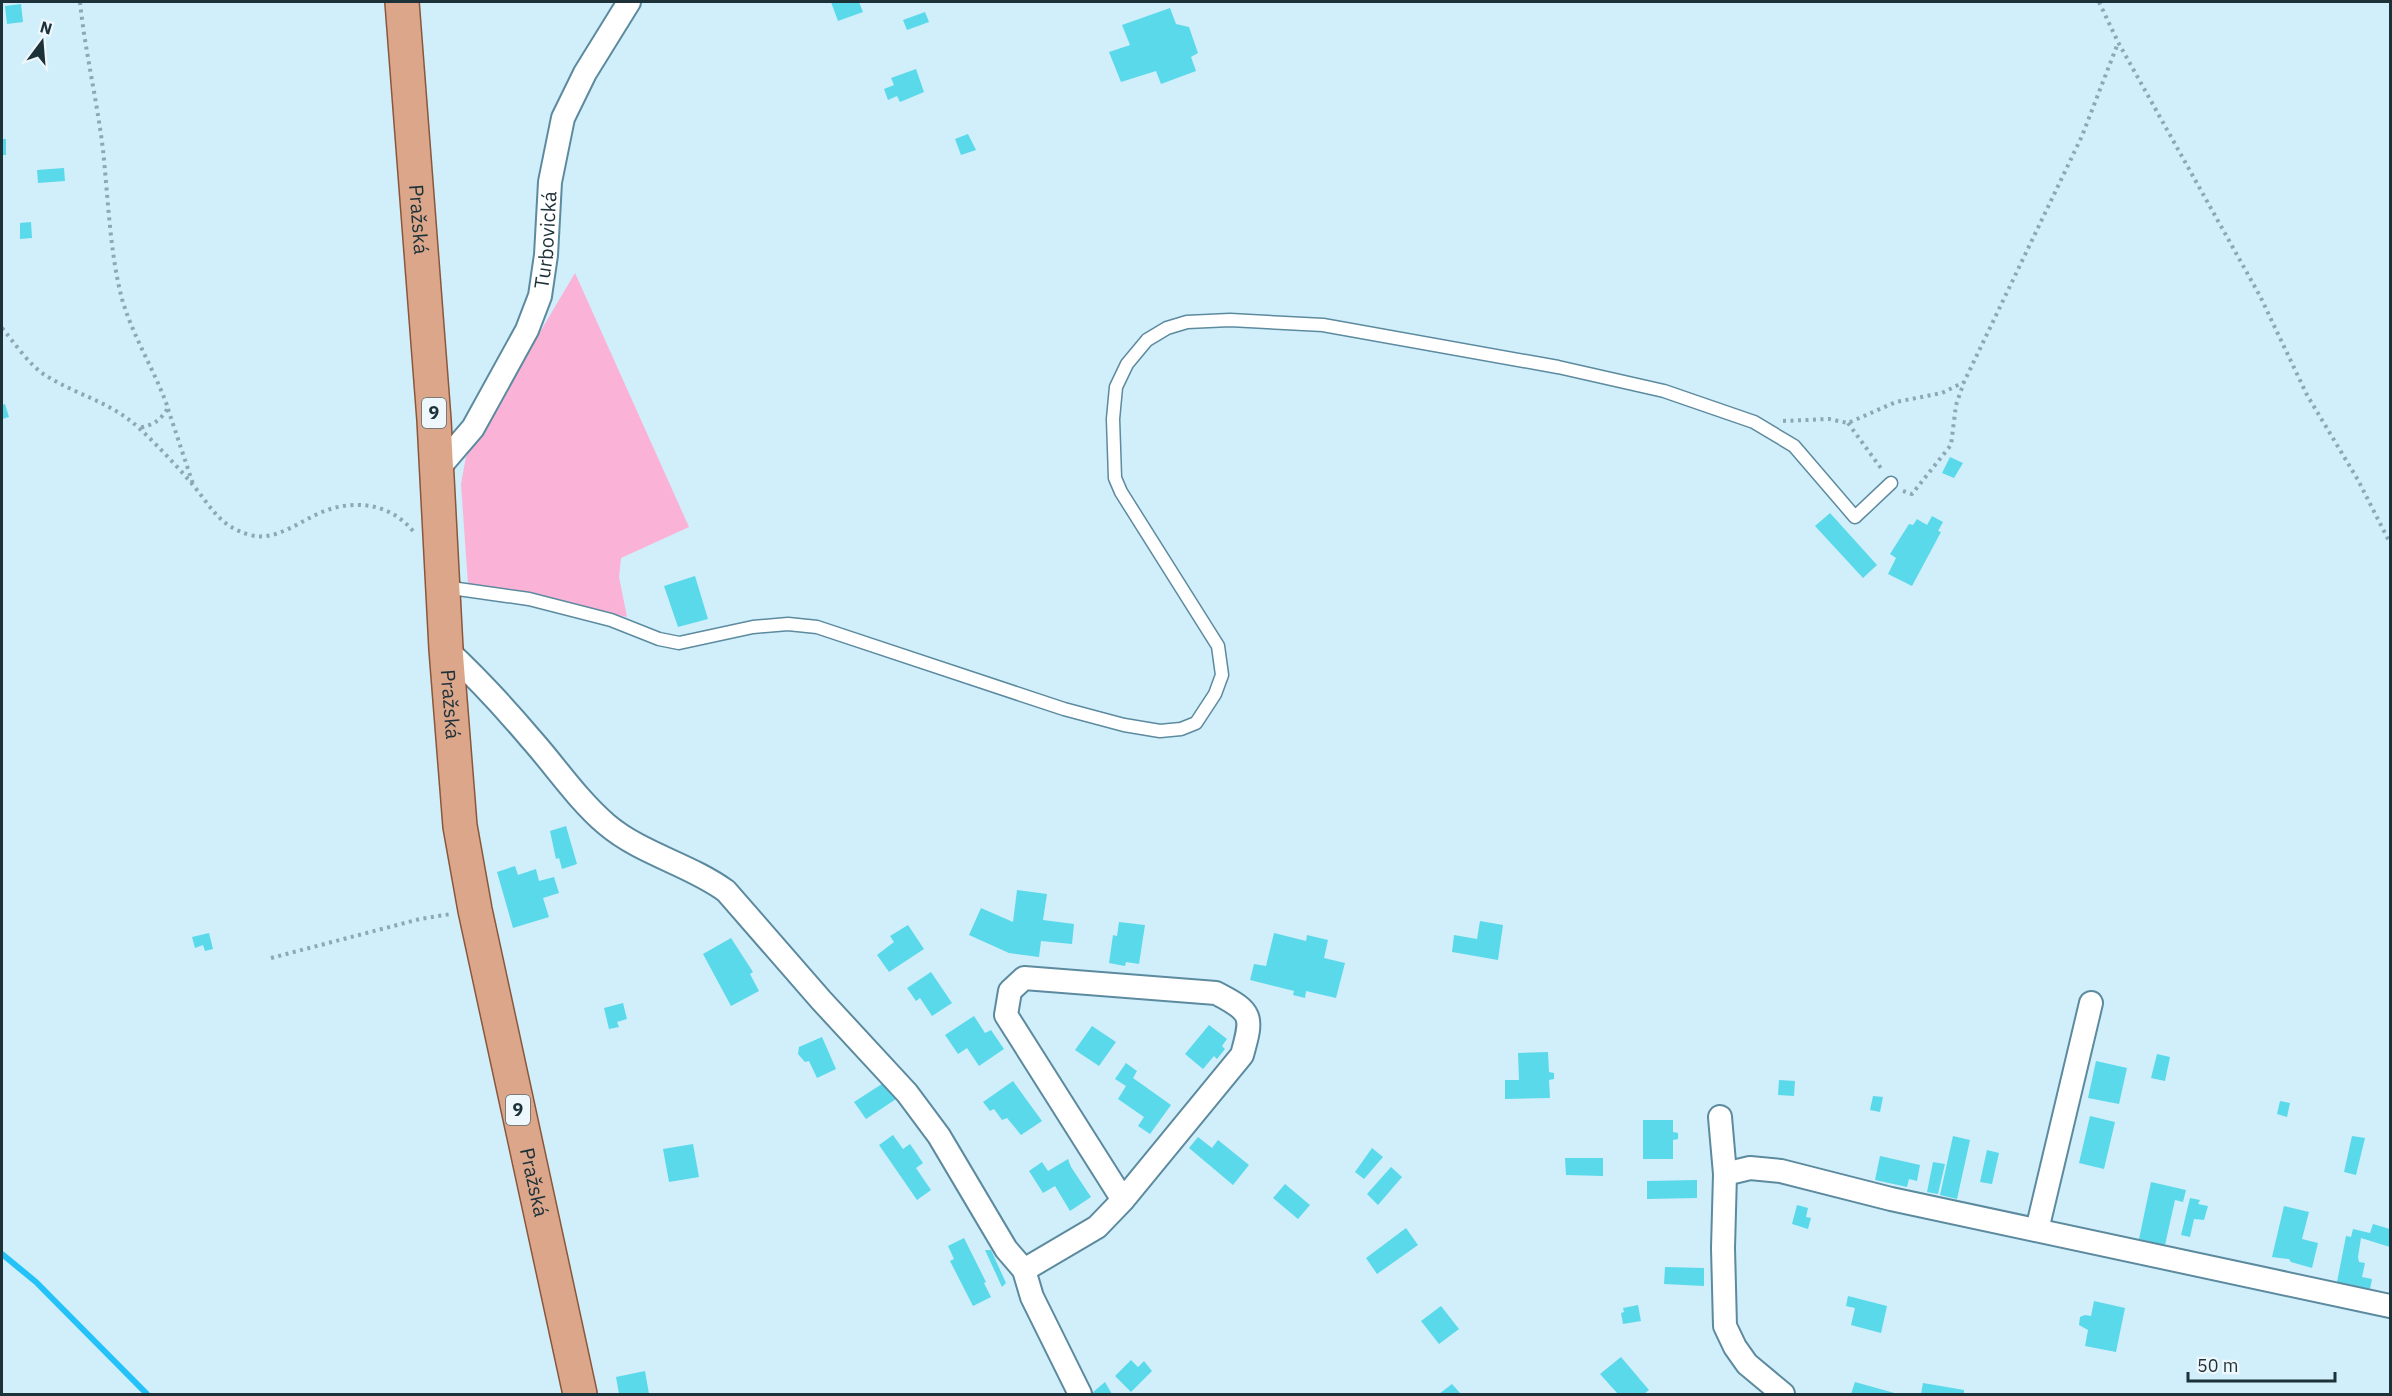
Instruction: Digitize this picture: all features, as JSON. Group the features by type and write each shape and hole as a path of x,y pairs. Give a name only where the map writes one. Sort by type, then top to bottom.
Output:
{"main road":[{"name":"Pražská","path":"402,2 437,470 446,649 460,826 475,910 580,1395"}],"street":[{"name":"Turbovická","path":"437,470 473,428 527,330 540,296 546,255 550,182 563,118 585,73 629,2"},
{"path":"446,649 475,676 532,739 581,800 608,826 714,882 735,900 821,1000 907,1092 939,1136 1006,1249 1024,1270 1032,1297 1080,1395"},
{"path":"1024,1270 1097,1227 1123,1200 1242,1054 1250,1026 1241,1006 1216,993 1024,978 1010,991 1006,1015 1123,1200"},
{"path":"2037,1230 2091,1003"},
{"path":"1720,1117 1725,1174 1723,1248 1725,1326 1735,1347 1747,1364 1783,1395"},
{"path":"1725,1174 1750,1168 1781,1171 1891,1199 2391,1306"}],"lane":[{"path":"443,587 529,599 611,620 659,639 679,643 753,627 789,624 817,627 857,638 1064,709 1124,725 1160,730 1181,729 1196,723 1215,694 1222,675 1218,646 1121,492 1115,478 1113,419 1116,387 1127,364 1147,340 1167,328 1187,322 1230,320 1323,325 1568,369 1664,391 1754,423 1794,446 1855,517 1891,483"}],"path":[{"path":"80,2 84,43 102,146 122,297 137,339 159,383 193,485"},
{"path":"2099,2 2118,42 2260,296 2307,396 2358,480 2391,543"},
{"path":"1848,423 1891,483 1912,494 1951,445 1956,405 1964,382 2082,135 2118,42"},
{"path":"2,328 43,374 110,405 139,428 193,485 216,518 234,529 252,536 270,535 291,528 321,512 346,505 373,506 396,514 412,529 417,539"},
{"path":"1754,423 1829,419 1848,423 1896,402 1942,393 1964,382"},
{"path":"139,428 153,425 162,419 168,408"},
{"path":"271,958 420,919 475,910"}],"shaded area":[{"path":"575,273 689,527 621,558 619,577 627,617 513,591 468,584 461,484 466,457"}],"building":[{"path":"831,2 859,2 863,12 838,21"},
{"path":"21,4 23,22 7,24 5,6"},
{"path":"1170,8 1176,24 1189,27 1198,53 1191,57 1196,71 1161,84 1156,71 1121,82 1109,52 1130,45 1122,25"},
{"path":"925,12 929,22 907,30 903,20"},
{"path":"916,69 924,92 900,102 897,96 888,100 884,89 894,85 891,78"},
{"path":"968,134 976,150 961,155 955,139"},
{"path":"2,139 6,139 6,155 2,155"},
{"path":"64,168 65,181 38,183 37,170"},
{"path":"31,222 32,238 20,239 20,223"},
{"path":"5,404 9,417 2,419 2,405"},
{"path":"1950,457 1963,463 1954,478 1942,473"},
{"path":"1830,513 1877,565 1863,578 1815,526"},
{"path":"1932,516 1943,522 1938,531 1941,532 1912,586 1888,574 1896,558 1890,554 1909,524 1913,525 1917,519 1927,525"},
{"path":"695,576 708,619 678,627 664,586"},
{"path":"566,826 577,864 562,869 559,858 556,859 550,831"},
{"path":"515,866 518,875 536,869 539,881 554,877 559,893 543,898 549,917 513,928 497,872"},
{"path":"1017,890 1047,894 1043,920 1074,924 1072,944 1041,941 1039,957 1009,953 969,935 981,908 1013,922"},
{"path":"1480,921 1503,925 1498,960 1452,952 1454,935 1477,939"},
{"path":"1119,922 1145,925 1139,964 1126,962 1125,966 1109,963 1113,935 1117,936"},
{"path":"908,925 924,949 889,972 877,955 894,942 890,936"},
{"path":"209,933 213,949 205,951 203,945 195,948 192,937"},
{"path":"1274,933 1306,941 1307,935 1328,940 1324,958 1345,963 1336,998 1306,991 1305,998 1293,995 1294,991 1250,980 1254,964 1266,966"},
{"path":"731,938 753,972 750,974 759,991 731,1006 703,954"},
{"path":"931,972 952,1003 932,1016 920,998 916,1001 907,988"},
{"path":"623,1003 627,1019 617,1022 619,1027 609,1029 604,1008"},
{"path":"974,1016 985,1033 991,1030 1004,1049 979,1066 967,1048 958,1054 945,1035"},
{"path":"1209,1025 1227,1039 1222,1046 1225,1049 1217,1059 1214,1056 1203,1069 1185,1054"},
{"path":"1092,1026 1116,1042 1099,1066 1075,1050"},
{"path":"822,1037 836,1069 817,1078 809,1061 805,1062 798,1054 799,1047"},
{"path":"1548,1052 1549,1072 1554,1073 1554,1079 1549,1080 1550,1098 1505,1099 1505,1080 1519,1080 1518,1053"},
{"path":"2157,1054 2170,1057 2165,1081 2151,1078"},
{"path":"2096,1061 2127,1068 2119,1104 2088,1098"},
{"path":"1126,1063 1137,1071 1133,1078 1171,1105 1150,1134 1138,1126 1144,1117 1118,1099 1126,1086 1115,1079"},
{"path":"1779,1080 1795,1081 1794,1096 1778,1095"},
{"path":"1013,1081 1042,1121 1021,1135 1007,1118 1002,1120 994,1109 990,1111 983,1102"},
{"path":"885,1082 896,1099 866,1119 854,1102"},
{"path":"1873,1096 1883,1097 1880,1112 1870,1110"},
{"path":"2280,1101 2290,1103 2287,1117 2277,1114"},
{"path":"2090,1116 2115,1122 2104,1169 2079,1163"},
{"path":"1643,1120 1673,1120 1673,1132 1678,1133 1678,1139 1673,1140 1673,1159 1643,1159"},
{"path":"893,1135 903,1149 910,1144 923,1163 916,1168 931,1190 917,1200 879,1145"},
{"path":"1953,1136 1970,1140 1957,1199 1940,1195"},
{"path":"2352,1136 2365,1138 2356,1175 2344,1172"},
{"path":"1198,1137 1212,1148 1218,1140 1249,1165 1233,1185 1189,1148"},
{"path":"693,1144 699,1177 669,1182 663,1149"},
{"path":"1372,1148 1383,1157 1364,1179 1355,1172"},
{"path":"1987,1150 1999,1153 1992,1184 1980,1182"},
{"path":"1880,1156 1920,1165 1917,1181 1909,1179 1907,1187 1875,1180"},
{"path":"1565,1158 1603,1158 1603,1176 1566,1175"},
{"path":"1068,1159 1091,1197 1070,1211 1055,1186 1043,1193 1029,1171 1042,1162 1048,1171"},
{"path":"1933,1162 1945,1164 1938,1194 1927,1192"},
{"path":"1391,1167 1402,1177 1378,1205 1367,1194"},
{"path":"1697,1180 1697,1198 1647,1199 1647,1181"},
{"path":"2151,1182 2186,1190 2183,1202 2175,1200 2165,1245 2139,1239"},
{"path":"1285,1184 1310,1205 1298,1219 1273,1198"},
{"path":"2190,1198 2200,1200 2198,1204 2208,1206 2204,1220 2194,1219 2190,1237 2181,1235"},
{"path":"1797,1205 1808,1208 1806,1217 1811,1218 1808,1229 1792,1224"},
{"path":"2284,1206 2309,1212 2302,1239 2318,1243 2312,1268 2291,1262 2289,1259 2272,1257"},
{"path":"2373,1224 2390,1229 2390,1247 2361,1238 2358,1257 2359,1262 2365,1263 2362,1277 2372,1279 2370,1289 2337,1282 2346,1236 2351,1237 2353,1229 2370,1233"},
{"path":"1406,1228 1418,1245 1377,1274 1366,1258"},
{"path":"964,1238 991,1297 973,1306 950,1261 954,1259 948,1246"},
{"path":"985,1250 991,1250 1006,1283 1002,1287"},
{"path":"1665,1267 1704,1268 1704,1286 1664,1284"},
{"path":"1848,1296 1887,1306 1881,1333 1851,1325 1855,1308 1846,1306"},
{"path":"2094,1301 2125,1308 2116,1352 2085,1346 2088,1330 2079,1325 2080,1317 2091,1316"},
{"path":"1638,1305 1641,1321 1623,1324 1621,1313 1624,1312 1623,1308"},
{"path":"1441,1306 1459,1329 1439,1344 1421,1321"},
{"path":"1621,1357 1649,1390 1644,1394 1618,1394 1600,1374"},
{"path":"1131,1360 1138,1367 1144,1361 1152,1371 1131,1392 1115,1376"},
{"path":"645,1371 649,1394 619,1394 616,1377"},
{"path":"1105,1382 1112,1394 1092,1393"},
{"path":"1855,1382 1898,1394 1851,1394"},
{"path":"1923,1383 1964,1390 1964,1394 1921,1394"},
{"path":"1452,1384 1461,1394 1439,1394"}],"waterway":[{"path":"2,1254 36,1282 147,1394"}]}
